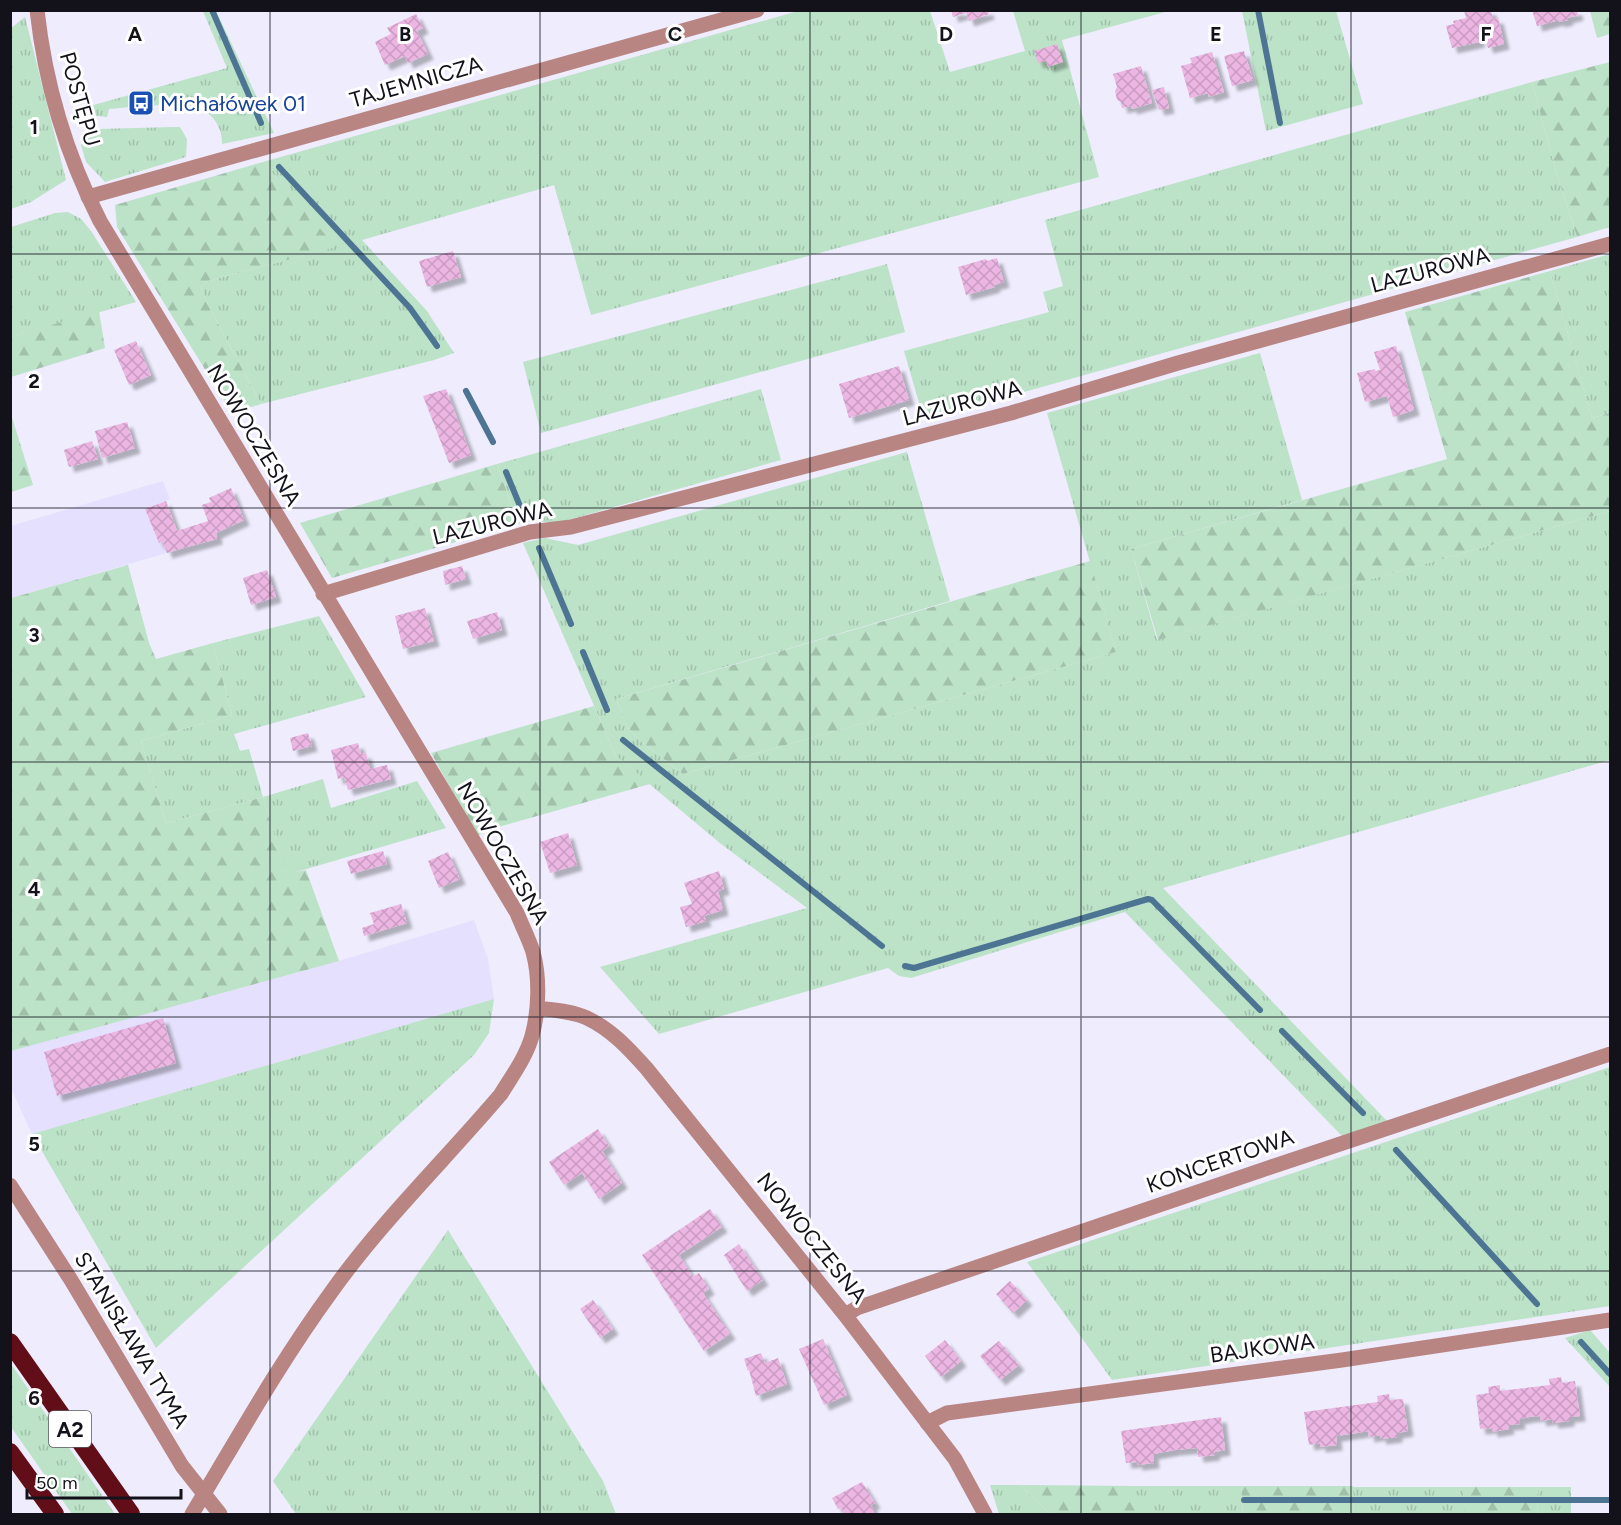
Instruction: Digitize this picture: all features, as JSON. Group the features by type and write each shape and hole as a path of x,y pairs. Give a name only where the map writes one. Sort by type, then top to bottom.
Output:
{"highway":[{"name":"A2","path":"10,1342 131,1515"},
{"path":"10,1452 55,1515"}],"street":[{"name":"POSTĘPU","path":"37,10 40,40 56,105 88,197"},
{"name":"TAJEMNICZA","path":"88,197 757,10"},
{"name":"NOWOCZESNA","path":"88,197 114,247 517,913 533,953 537,1008 586,1017 624,1043 647,1069 845,1315 956,1459 985,1515"},
{"name":"LAZUROWA","path":"323,594 530,532 572,527 1011,413 1178,363 1611,243"},
{"path":"192,1515 302,1333 333,1289 370,1243 501,1094 517,1069 532,1037 537,1008"},
{"name":"KONCERTOWA","path":"845,1315 857,1308 1060,1238 1611,1054"},
{"name":"STANISŁAWA TYMA","path":"10,1185 71,1280 182,1467 220,1515"},
{"name":"BAJKOWA","path":"927,1423 947,1413 1608,1323"}],"shaded area":[{"path":"163,481 170,499 145,509 159,543 163,542 167,553 11,598 11,526"},
{"path":"474,920 488,959 494,999 32,1134 11,1088 10,1051 339,961"}],"green space":[{"path":"203,11 216,11 274,133 222,144 218,126 207,112 190,112 176,107 174,103 150,106 149,99 131,101 131,107 109,109 107,117 80,114 79,109 227,68"},
{"path":"798,11 930,11 950,72 1025,51 1013,11 1169,11 1062,40 1099,177 591,315 554,185 362,240 427,311 454,353 261,404 206,301 201,287 208,281 335,247 263,162"},
{"path":"1242,11 1336,11 1363,104 1266,131"},
{"path":"1590,11 1610,11 1610,34 1597,38"},
{"path":"25,17 66,180 31,202 11,209 11,28"},
{"path":"1610,62 1610,227 1577,237 1555,168 1532,82"},
{"path":"1532,82 1555,168 1577,237 924,420 904,351 1049,312 1043,292 1063,286 1045,220"},
{"path":"180,127 187,139 186,157 105,182 86,162 81,145 87,134 99,129"},
{"path":"263,162 336,247 208,281 201,287 206,301 261,404 232,413 117,227 115,205"},
{"path":"68,212 81,219 91,231 136,302 11,337 11,227 55,213"},
{"path":"1610,254 1610,413 1592,418 1550,271"},
{"path":"887,264 905,332 541,433 523,362"},
{"path":"1550,271 1592,418 1610,413 1610,511 1158,640 1131,549 1447,459 1405,312"},
{"path":"99,311 105,348 11,377 11,337"},
{"path":"1260,353 1302,500 1131,549 1157,640 1610,511 1610,760 1163,888 1388,1122 1342,1136 1125,912 911,978 899,976 888,968 659,1034 600,967 807,908 721,844 616,756 523,543 545,538 578,545 907,452 950,601 616,699 628,728 643,743 683,774 1116,652 1047,413"},
{"path":"761,389 781,460 561,522 518,524 497,464"},
{"path":"10,411 33,485 11,492 10,492"},
{"path":"497,464 518,524 332,578 300,523"},
{"path":"1090,561 1116,652 683,774 643,743 628,728 616,699"},
{"path":"128,565 149,643 156,659 213,643 232,715 141,741 166,823 263,797 286,874 306,870 339,961 11,1051 11,598"},
{"path":"319,616 366,697 234,734 240,751 249,749 263,797 166,823 141,741 232,715 213,643"},
{"path":"594,706 616,756 650,784 495,828 477,836 431,753"},
{"path":"323,779 331,808 417,781 446,828 286,875 263,797"},
{"path":"494,999 489,1033 474,1055 156,1348 32,1134"},
{"path":"1610,1067 1610,1306 1112,1380 1027,1262"},
{"path":"448,1230 603,1481 616,1514 296,1514 273,1481"},
{"path":"1590,1330 1610,1353 1610,1387 1565,1338"},
{"path":"11,1364 115,1514 72,1514 11,1427"},
{"path":"990,1485 1020,1485 1050,1514 999,1514"},
{"path":"1020,1485 1135,1486 1135,1514 1050,1514"},
{"path":"1135,1486 1241,1486 1243,1514 1135,1514"},
{"path":"1241,1486 1353,1486 1354,1514 1243,1514"},
{"path":"1353,1487 1464,1487 1464,1514 1354,1514"},
{"path":"1464,1487 1538,1487 1537,1514 1464,1514"},
{"path":"1538,1487 1571,1487 1571,1514 1537,1514"}],"building":[{"path":"951,10 988,10 989,14 969,21 966,13 953,17"},
{"path":"1464,10 1491,10 1493,19 1498,18 1504,44 1488,48 1484,36 1478,37 1480,42 1452,48 1446,26 1454,24 1453,21 1466,18"},
{"path":"1532,10 1577,10 1578,15 1567,18 1568,20 1537,26"},
{"path":"416,14 423,28 417,31 428,54 408,63 405,56 385,65 375,42 391,34 387,28"},
{"path":"1057,44 1063,62 1048,67 1046,61 1038,63 1034,51"},
{"path":"1244,51 1253,80 1232,86 1224,56"},
{"path":"1212,52 1224,92 1209,97 1208,93 1190,98 1181,66 1192,63 1190,58"},
{"path":"1141,66 1152,103 1132,109 1131,106 1122,108 1121,102 1117,100 1115,91 1117,87 1113,74"},
{"path":"1164,87 1169,108 1159,110 1152,90"},
{"path":"453,251 461,277 427,287 419,261"},
{"path":"997,258 1004,282 994,285 995,287 966,295 958,267"},
{"path":"136,341 151,375 129,385 114,350"},
{"path":"1396,346 1414,410 1393,417 1387,396 1365,402 1357,373 1380,370 1374,352"},
{"path":"899,366 909,400 849,418 839,384"},
{"path":"446,389 471,455 449,463 423,396"},
{"path":"127,422 135,448 102,458 95,431"},
{"path":"92,441 98,459 69,467 64,450"},
{"path":"231,488 244,520 216,533 217,539 167,553 163,542 159,543 145,509 166,501 177,531 208,521 202,505 211,502 209,498"},
{"path":"462,566 466,579 445,585 443,571"},
{"path":"267,570 276,597 251,605 243,578"},
{"path":"425,608 434,641 403,649 395,616"},
{"path":"497,612 502,630 473,639 467,621"},
{"path":"308,733 312,746 293,751 290,738"},
{"path":"358,743 361,754 366,753 370,769 387,765 391,779 348,790 344,777 338,779 331,750"},
{"path":"568,833 577,865 550,873 540,842"},
{"path":"383,851 387,864 351,874 347,861"},
{"path":"448,852 460,879 439,888 428,861"},
{"path":"719,871 724,889 718,891 723,910 704,916 706,921 686,927 680,907 692,904 684,883"},
{"path":"401,904 407,923 364,936 362,928 374,924 370,913"},
{"path":"163,1018 176,1063 57,1096 44,1052"},
{"path":"598,1129 609,1146 602,1151 622,1183 599,1199 582,1173 564,1185 549,1162"},
{"path":"710,1209 722,1227 679,1255 693,1277 699,1273 709,1289 703,1293 730,1334 704,1351 642,1255"},
{"path":"739,1244 763,1280 747,1291 724,1255"},
{"path":"1010,1281 1027,1300 1013,1313 996,1294"},
{"path":"593,1300 613,1329 600,1338 580,1309"},
{"path":"823,1339 847,1395 824,1405 799,1349"},
{"path":"945,1340 961,1361 941,1377 925,1356"},
{"path":"999,1341 1019,1365 1000,1380 980,1356"},
{"path":"761,1353 765,1363 778,1358 787,1384 756,1396 744,1359"},
{"path":"1561,1377 1562,1383 1575,1381 1580,1416 1569,1417 1569,1421 1553,1423 1552,1419 1541,1421 1540,1416 1529,1417 1519,1419 1520,1424 1508,1425 1509,1429 1492,1432 1492,1428 1480,1429 1476,1395 1489,1393 1488,1387 1500,1385 1500,1391 1550,1385 1549,1379"},
{"path":"1389,1394 1390,1400 1403,1399 1408,1431 1397,1433 1397,1437 1381,1439 1380,1435 1369,1437 1368,1431 1336,1436 1337,1445 1320,1447 1320,1443 1309,1445 1304,1412 1378,1402 1377,1396"},
{"path":"1221,1417 1225,1450 1214,1452 1215,1455 1198,1457 1197,1448 1153,1454 1154,1463 1137,1465 1137,1462 1126,1463 1121,1431"},
{"path":"862,1482 875,1503 871,1505 875,1514 845,1514 841,1508 838,1509 832,1498"}],"waterway":[{"path":"212,10 261,123"},
{"path":"1258,10 1280,123"},
{"path":"279,167 410,308 437,346"},
{"path":"466,391 493,442"},
{"path":"506,472 522,511"},
{"path":"539,548 571,624"},
{"path":"583,652 607,710"},
{"path":"623,740 882,946"},
{"path":"905,966 914,968 1148,899 1152,900 1260,1010"},
{"path":"1282,1031 1363,1113"},
{"path":"1396,1150 1537,1304"},
{"path":"1581,1342 1610,1374"},
{"path":"1244,1500 1610,1500"}],"place":[{"name":"Michałówek 01","path":"141,103"}]}
